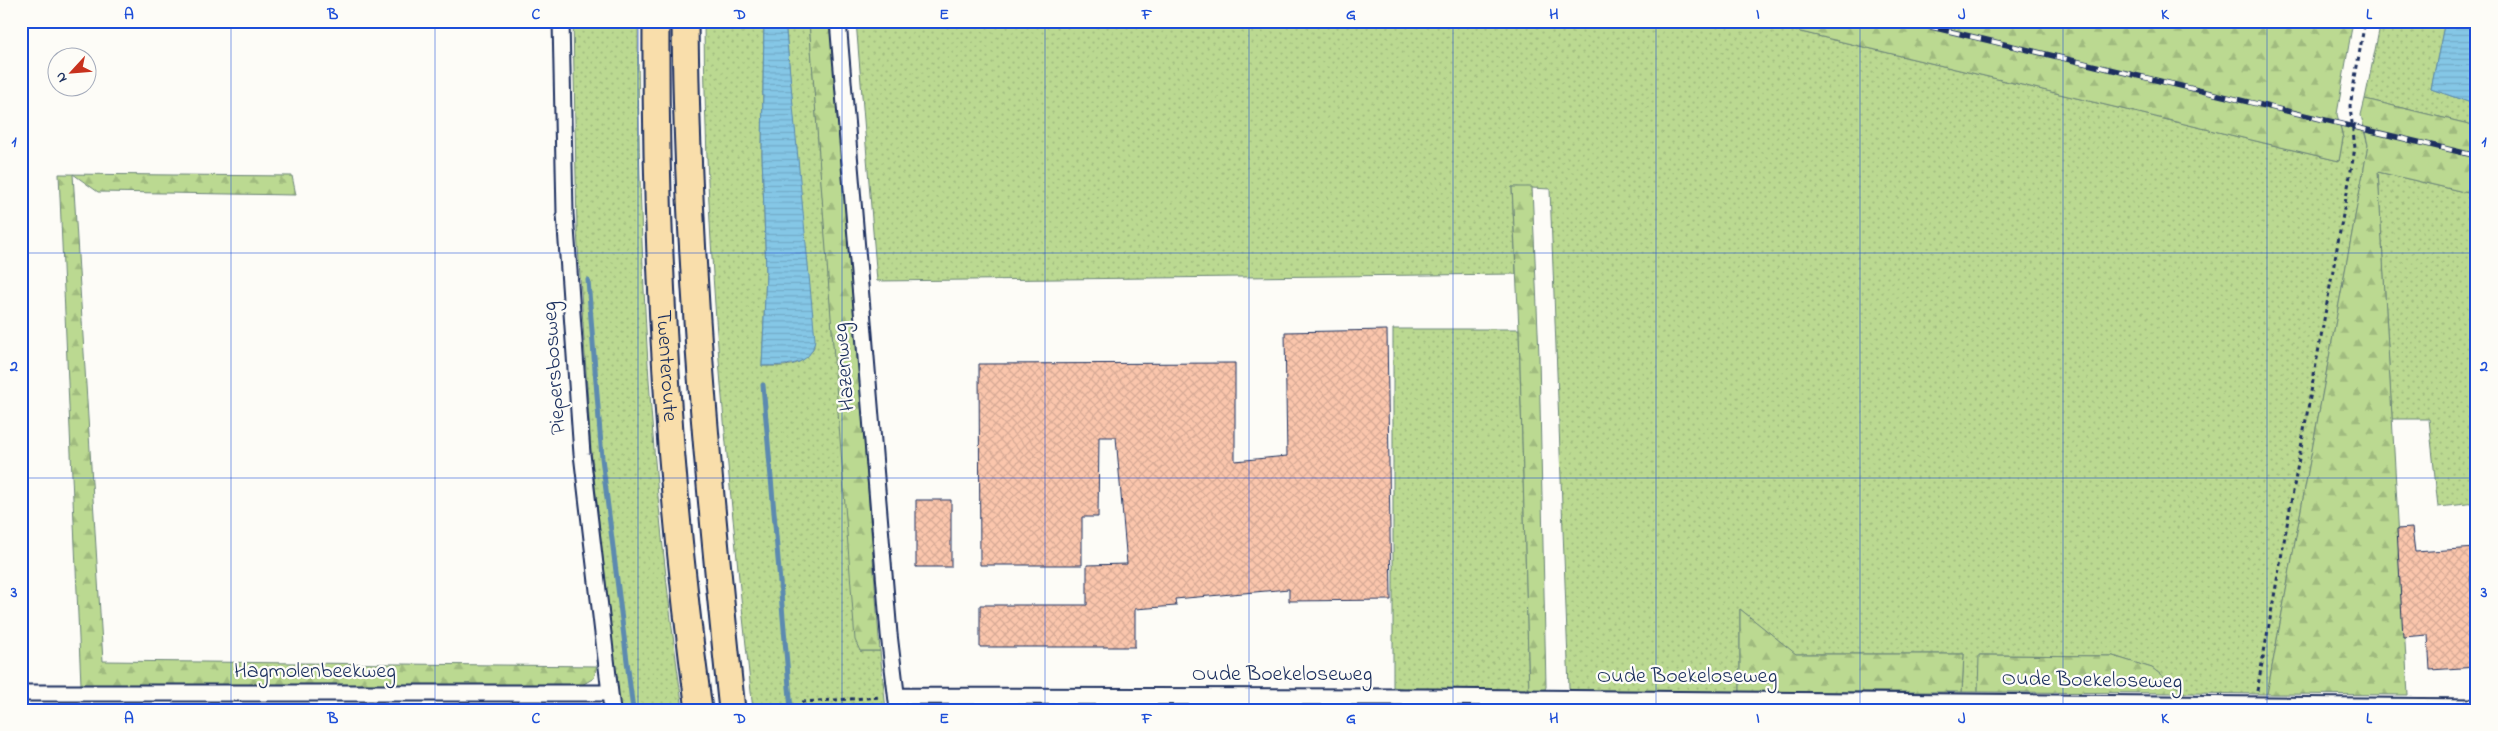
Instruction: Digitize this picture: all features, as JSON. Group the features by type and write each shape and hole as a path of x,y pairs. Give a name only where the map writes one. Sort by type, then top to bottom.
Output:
{"highway":[{"name":"Twenteroute","path":"656,21 663,328 682,565 699,710"},
{"name":"Twenteroute","path":"685,21 688,149 696,306 714,540 732,710"}],"street":[{"name":"Piepersbosweg","path":"561,21 565,223 582,454 612,710"},
{"name":"Hazenweg","path":"838,21 888,624 898,703"},
{"name":"Hagmolenbeekweg","path":"21,693 610,693"},
{"name":"Oude Boekeloseweg","path":"898,703 1425,697 2477,707"}],"path":[{"path":"2255,704 2354,148 2350,106 2365,21"},
{"path":"802,710 802,702 898,703"}],"green space":[{"path":"573,21 638,21 640,194 648,366 662,538 683,710 620,710 591,450 577,230"},
{"path":"704,21 764,21 762,154 766,273 762,366 785,366 798,363 814,347 785,21 809,21 839,417 860,651 880,651 886,710 753,710 727,452 713,280 705,108"},
{"path":"809,21 833,21 880,651 860,651 855,640"},
{"path":"856,21 1755,21 2339,161 2343,138 2340,125 2364,131 2368,145 2267,694 2185,693 2152,668 2113,656 1980,655 1978,692 1962,692 1964,654 1795,654 1740,609 1740,692 1571,691 1569,688 1550,189 1512,187 1516,274 877,281"},
{"path":"1755,21 2010,21 2022,24 2023,21 2353,21 2337,114 2343,138 2339,161"},
{"path":"2381,21 2445,21 2431,89 2477,105 2477,126 2365,99"},
{"path":"2365,99 2477,126 2477,195 2378,172 2408,695 2267,694 2368,145 2361,115"},
{"path":"2378,172 2477,195 2477,503 2438,507 2429,419 2392,419"},
{"path":"59,174 73,174 103,661 597,666 594,678 582,685 81,685"},
{"path":"73,174 292,176 296,195 98,192"},
{"path":"1512,187 1532,187 1539,356 1546,687 1543,693 1529,693 1519,329"},
{"path":"1393,329 1519,329 1529,693 1427,692 1393,687"},
{"path":"1740,609 1796,654 1964,654 1962,692 1740,692"},
{"path":"1979,655 2113,656 2152,668 2185,693 1978,692"}],"water":[{"path":"764,21 785,21 815,339 809,355 803,360 788,365 762,366 766,273 762,154"},
{"path":"2445,21 2477,21 2477,105 2431,89"}],"building":[{"path":"1387,330 1391,600 1289,601 1289,589 1175,599 1176,606 1135,609 1135,647 980,647 980,605 1087,605 1087,565 1127,564 1116,437 1099,437 1098,517 1082,517 1082,565 980,565 979,364 1235,363 1235,461 1287,456 1285,332"},
{"path":"916,500 951,500 951,567 916,567"},
{"path":"2412,528 2415,552 2477,548 2477,572 2470,572 2477,667 2430,670 2428,635 2403,637 2397,529"}],"waterway":[{"path":"588,280 602,458 633,710"},
{"path":"763,385 791,710"}],"railway":[{"path":"1906,21 2477,156"}]}
